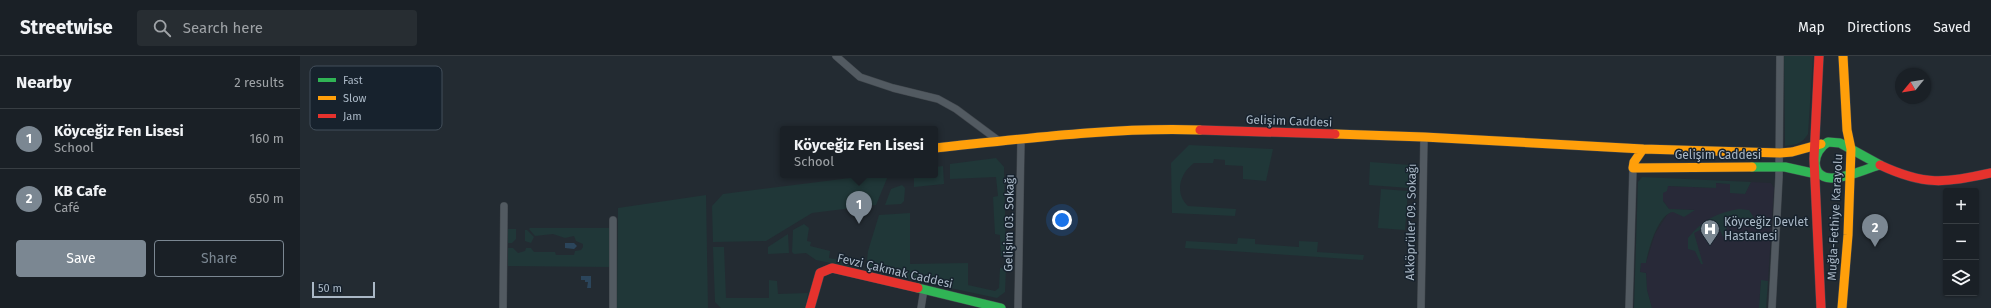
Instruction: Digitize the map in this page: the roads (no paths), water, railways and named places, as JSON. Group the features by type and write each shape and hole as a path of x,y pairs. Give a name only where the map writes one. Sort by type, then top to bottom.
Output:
{"main road":[{"name":"Muğla-Fethiye Karayolu","path":"1820,56 1814,159 1820,175 1821,308"},
{"name":"Muğla-Fethiye Karayolu","path":"1842,308 1848,235 1851,161 1847,147 1843,56"},
{"name":"Gelişim Caddesi","path":"938,148 1022,139 1166,129 1424,136 1643,149 1780,153 1792,152 1825,143"},
{"path":"1814,159 1816,151 1825,143 1834,142 1847,147 1880,165 1907,177 1926,183 1956,180 1991,173"},
{"path":"1633,168 1637,156 1643,149"},
{"path":"1841,176 1848,170 1851,161"},
{"path":"1820,175 1832,178 1880,165"},
{"name":"Gelişim Caddesi","path":"1633,168 1780,167 1794,168 1820,175"},
{"name":"Fevzi Çakmak Caddesi","path":"810,308 817,277 827,268 924,289 1001,308"}],"street":[{"path":"836,56 860,77 893,88 938,99 956,109 999,141"},
{"path":"1772,308 1780,167 1780,56"},
{"name":"Akköprüler 09. Sokağı","path":"1421,308 1424,136"},
{"name":"Gelişim 03. Sokağı","path":"1018,308 1022,139"},
{"path":"1629,308 1633,168"},
{"path":"503,308 504,206"},
{"path":"613,220 613,308"},
{"path":"922,308 924,289"}],"place":[{"name":"Köyceğiz Fen Lisesi","path":"859,224"},
{"name":"Köyceğiz Devlet Hastanesi","path":"1710,246"},
{"name":"KB Cafe","path":"1875,247"}]}
